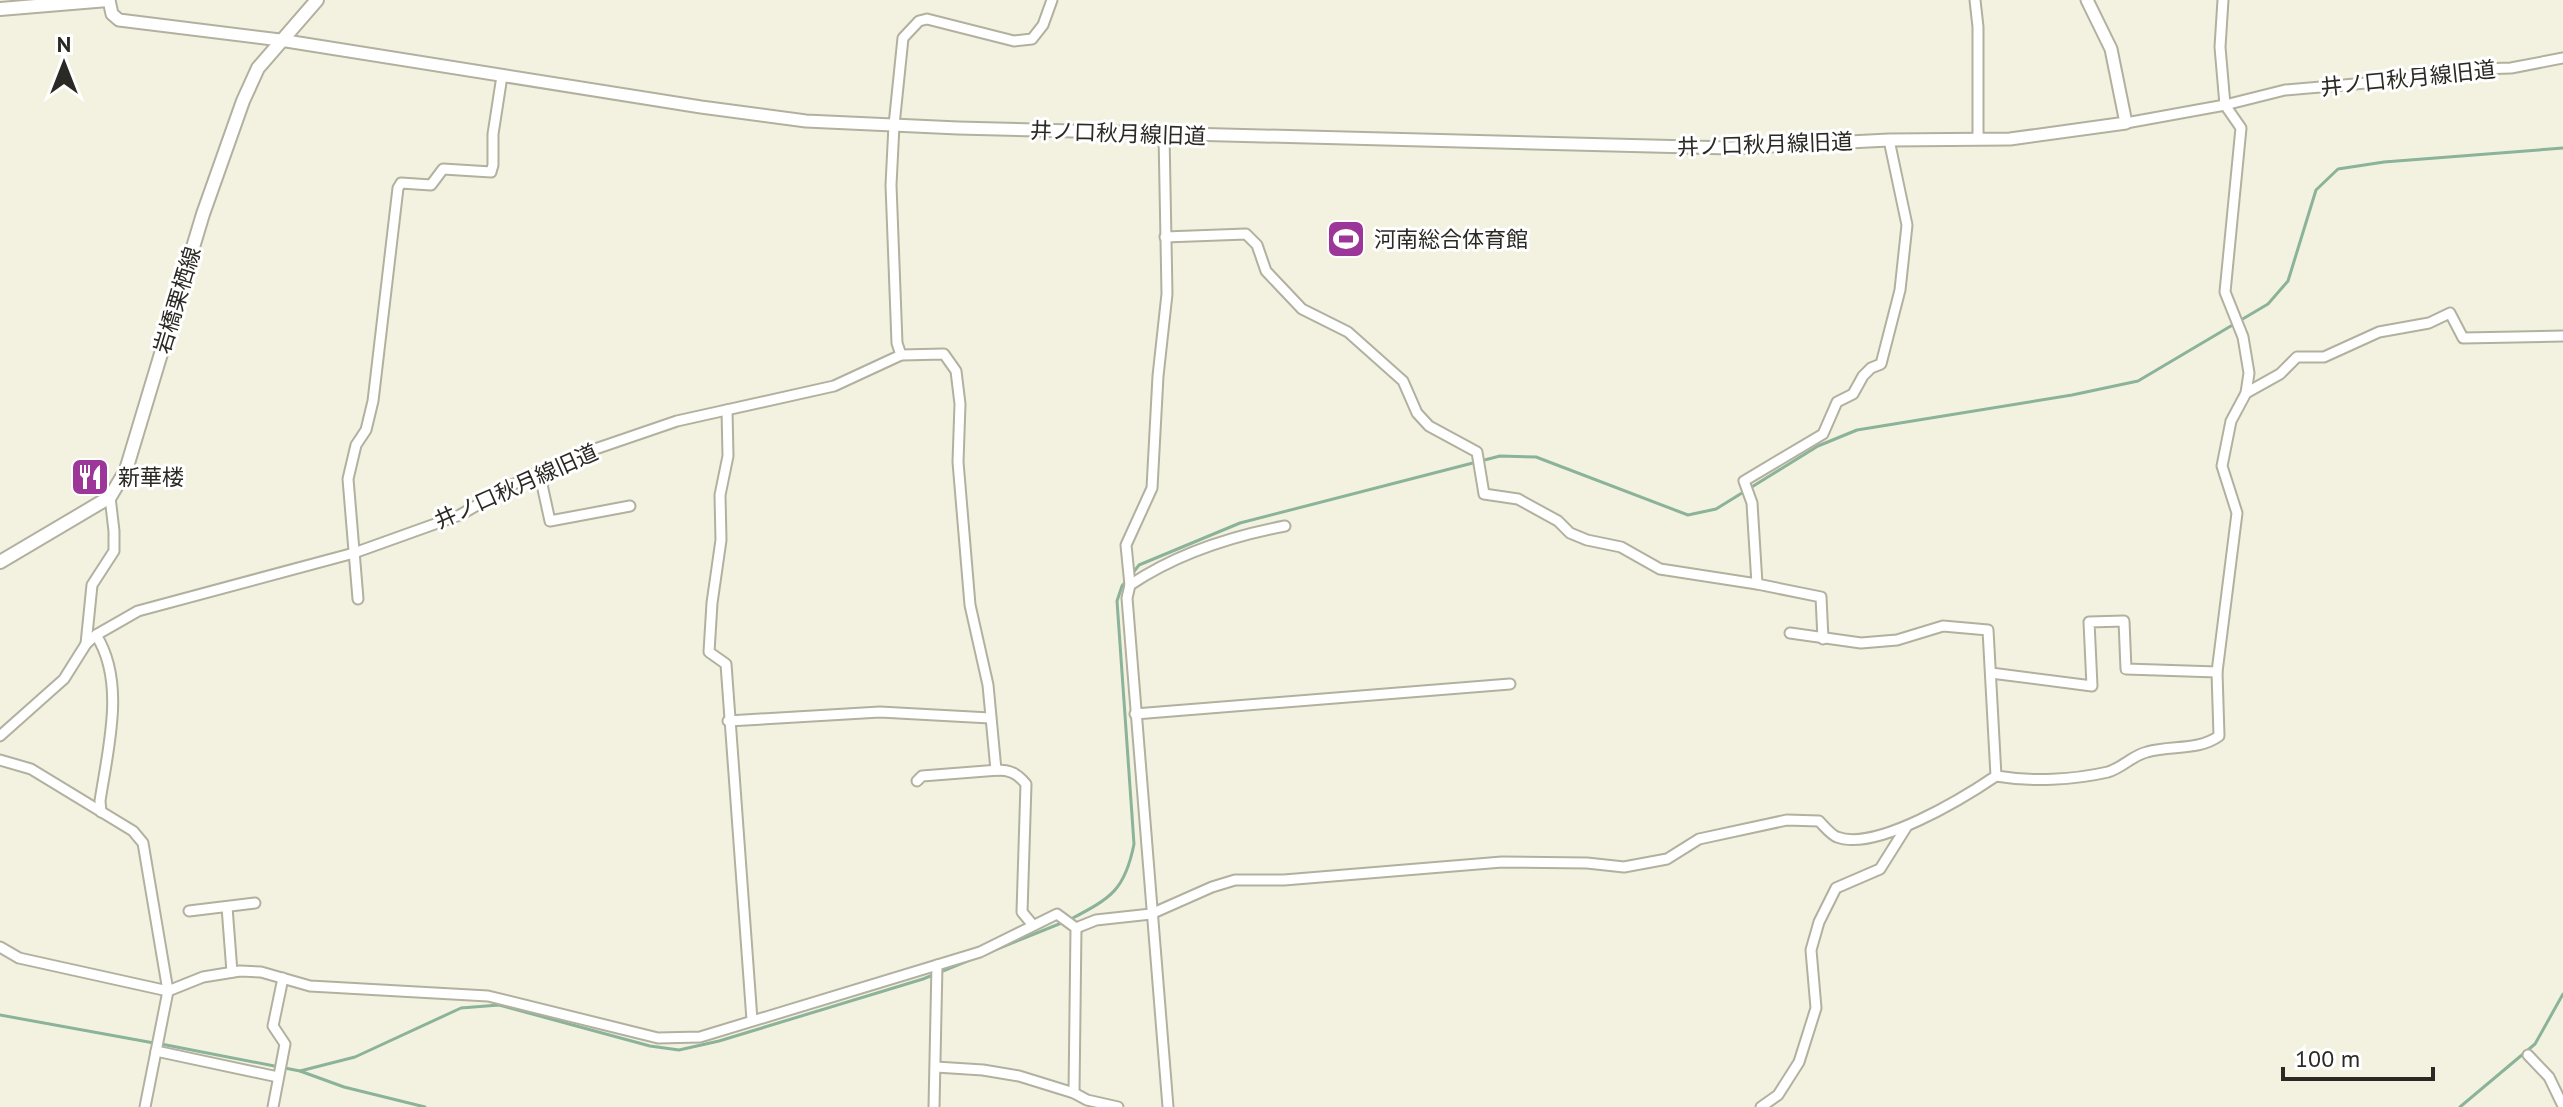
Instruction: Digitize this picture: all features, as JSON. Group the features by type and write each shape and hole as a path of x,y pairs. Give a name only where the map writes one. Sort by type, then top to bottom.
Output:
{"main road":[{"path":"0,9 109,0"},
{"name":"岩橋栗栖線","path":"110,497 126,470 203,214 243,101 258,68 317,0"},
{"path":"0,562 110,497"}],"street":[{"name":"井ノ口秋月線旧道","path":"109,0 112,14 119,20 280,40 791,119 1164,134 1730,148 1889,140 2010,139 2126,123 2225,105 2285,90 2389,81 2447,70 2511,68 2563,58"},
{"path":"999,770 996,770 988,685 970,605 958,462 960,404 956,371 944,354 901,355 897,343 891,185 894,125 903,38 919,21 927,19 1014,41 1032,39 1043,25 1052,0"},
{"path":"1975,0 1978,27 1978,139"},
{"path":"2087,0 2111,49 2126,123"},
{"path":"1074,926 1096,920 1151,914 1235,880 1284,880 1502,862 1587,863 1624,867 1667,859 1699,839 1787,820 1819,821 1836,837 1858,839 1907,826 1963,798 1996,776 2018,780 2053,779 2111,771 2146,752 2208,744 2219,736 2217,672 2237,513 2222,466 2231,421 2246,393 2249,373 2243,337 2225,292 2241,128 2225,105 2220,47 2223,0"},
{"path":"358,599 348,479 356,445 366,430 373,401 398,188 401,183 431,185 443,169 491,172 502,76"},
{"path":"1164,134 1167,294 1158,376 1152,488 1126,545 1126,563 1130,585 1127,598 1135,714 1168,1107"},
{"path":"1757,584 1752,503 1744,481 1823,434 1837,402 1853,394 1863,376 1881,364 1900,290 1907,225 1889,140"},
{"path":"1165,237 1246,234 1257,245 1266,271 1302,309 1348,332 1403,381 1417,413 1429,426 1477,452 1484,494 1518,499 1558,521 1570,533 1621,547 1660,569 1821,597 1823,639"},
{"path":"2246,393 2280,374 2297,357 2324,357 2379,332 2429,323 2450,313 2463,338 2563,336"},
{"name":"井ノ口秋月線旧道","path":"0,736 64,679 86,644 138,611 354,553 460,515 539,471 677,421 834,386 901,355"},
{"path":"727,410 728,456 720,495 721,540 709,652 726,664 752,1020"},
{"path":"539,471 550,521 630,506"},
{"path":"86,644 92,585 114,551 110,497"},
{"path":"1130,585 1150,572 1240,535 1285,526"},
{"path":"1991,673 2092,686 2089,622 2124,621 2126,669 2217,672"},
{"path":"1790,633 1861,643 1897,640 1943,626 1988,630 1996,776"},
{"path":"96,635 109,659 113,695 101,812"},
{"path":"1135,714 1510,684"},
{"path":"728,721 880,712 990,718"},
{"path":"0,760 31,769 133,831 143,843 168,991 145,1107"},
{"path":"917,781 922,776 1008,770 1026,784 1022,912 1032,924"},
{"path":"1761,1107 1778,1095 1799,1062 1816,1008 1811,950 1819,922 1836,888 1880,869 1907,826"},
{"path":"189,911 255,903"},
{"path":"227,907 232,972"},
{"path":"0,947 19,958 168,991 203,977 232,972 261,972 310,986 488,996 658,1038 700,1037 980,952 1057,914 1074,926"},
{"path":"1074,926 1074,1093"},
{"path":"934,1107 937,965"},
{"path":"273,1107 285,1044 273,1026 283,978"},
{"path":"156,1051 278,1077"},
{"path":"2528,1055 2549,1077 2563,1106"},
{"path":"936,1067 1019,1076 1074,1093 1086,1103 1118,1107"}],"waterway":[{"path":"1132,574 1139,565 1240,523 1500,456 1536,457 1688,515 1716,509 1818,446 1857,430 2072,395 2138,381 2268,304 2288,281 2316,190 2338,169 2384,162 2563,148"},
{"path":"1071,919 1114,891 1126,872 1134,844 1117,601 1127,580"},
{"path":"300,1071 355,1057 461,1008 499,1005 650,1046 679,1050 719,1041 923,979 1064,922"},
{"path":"2460,1107 2535,1044 2563,994"},
{"path":"0,1015 154,1043"},
{"path":"161,1044 300,1071 344,1087 425,1107"}],"place":[{"name":"河南総合体育館","path":"1346,239"},
{"name":"新華楼","path":"90,477"}]}
